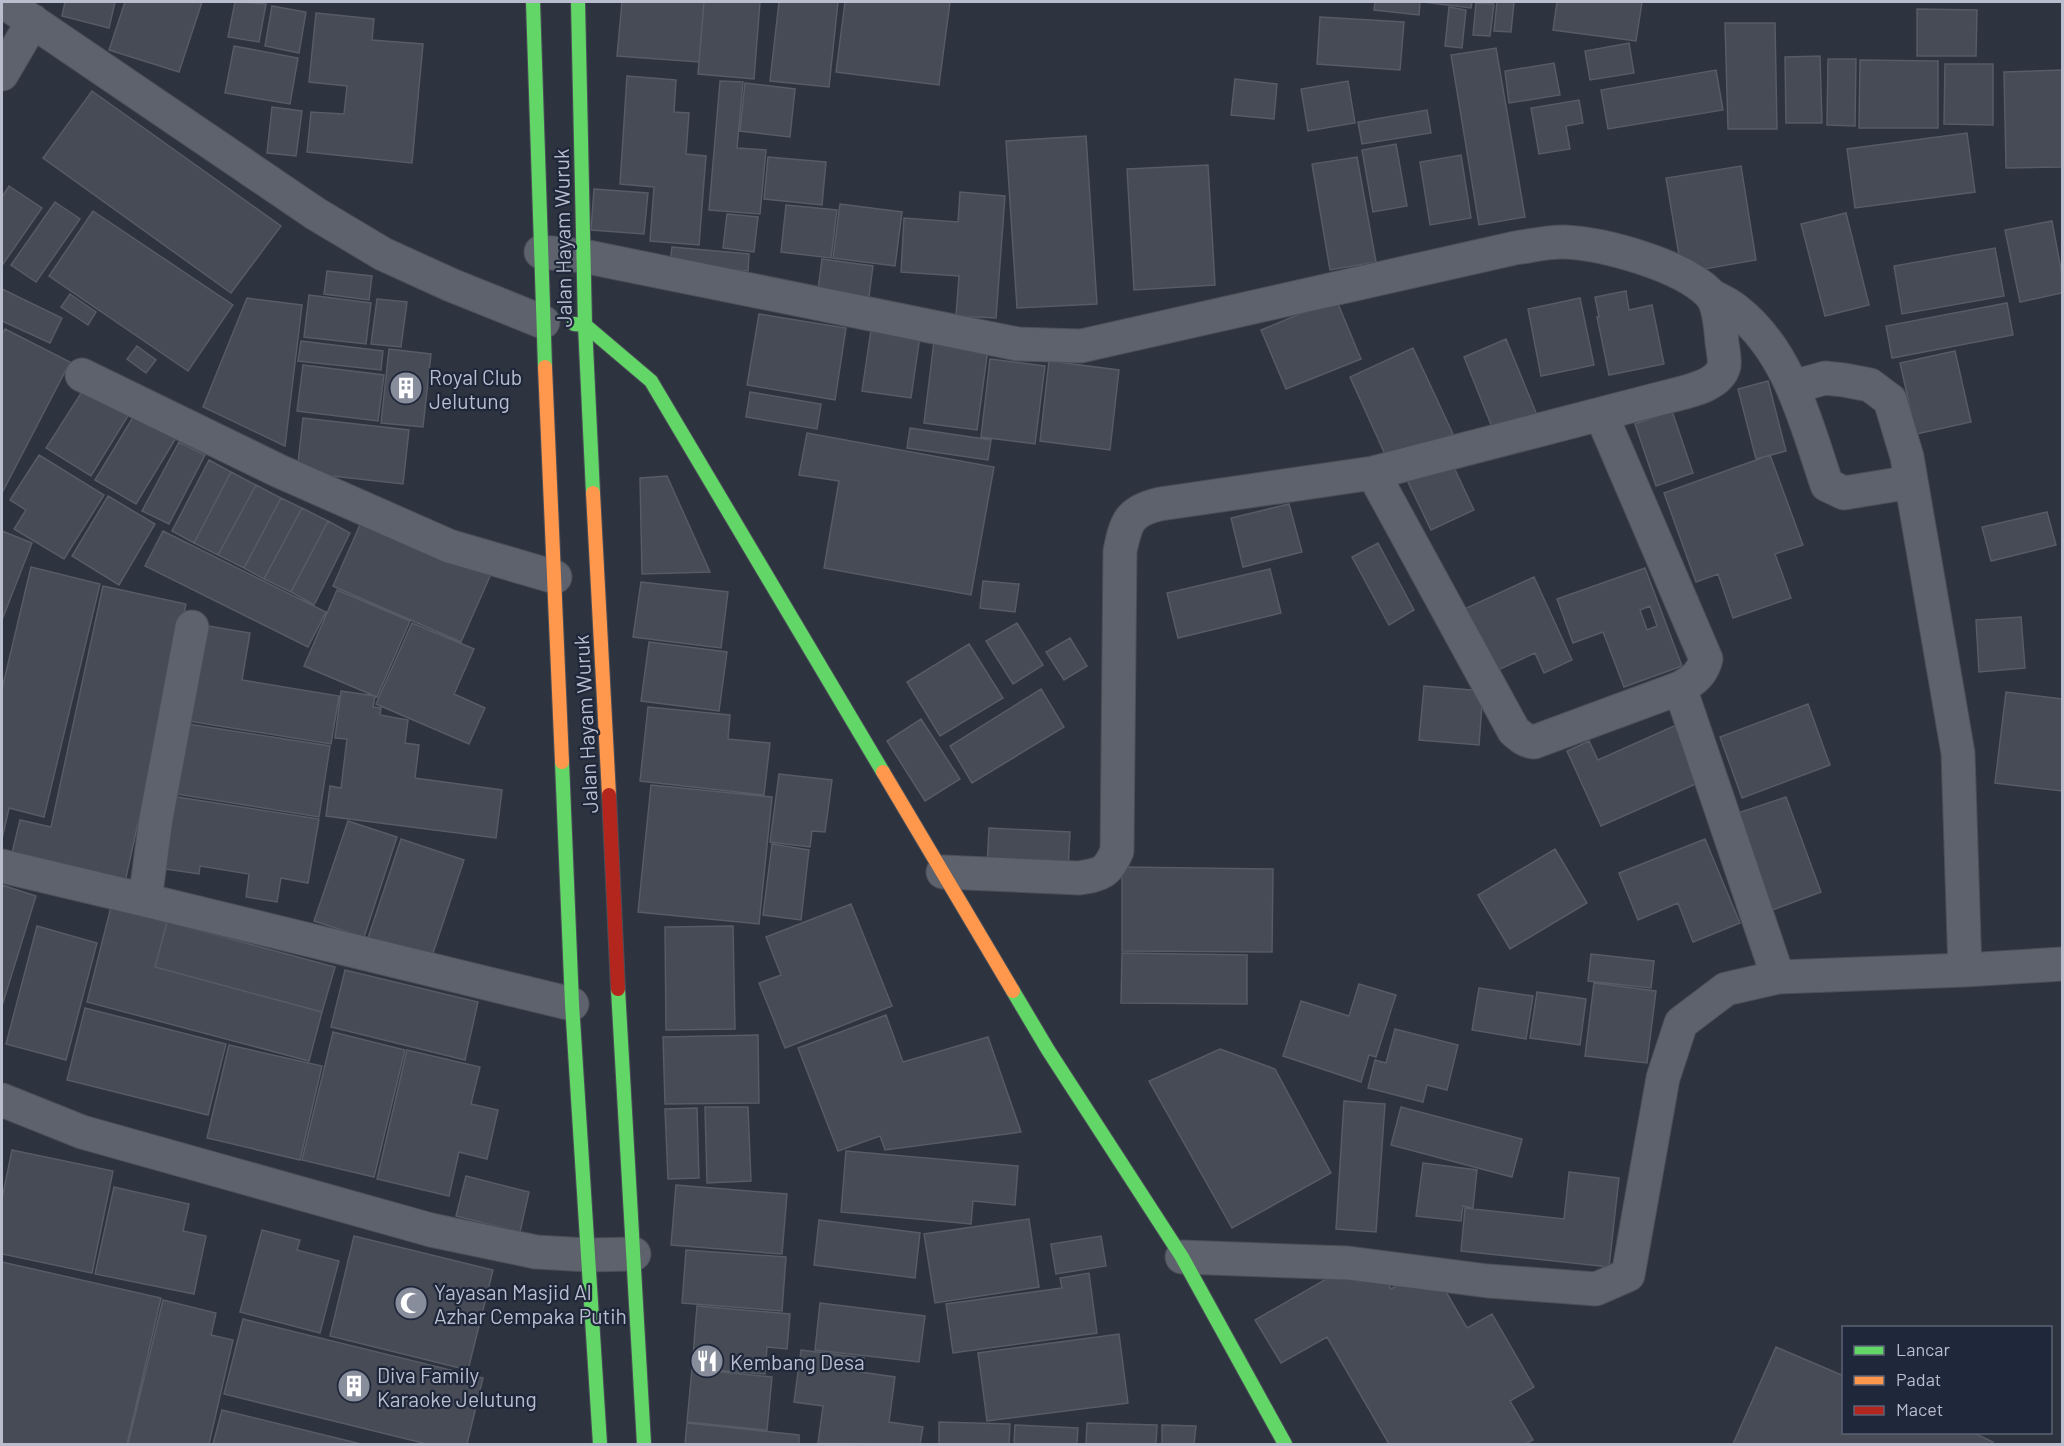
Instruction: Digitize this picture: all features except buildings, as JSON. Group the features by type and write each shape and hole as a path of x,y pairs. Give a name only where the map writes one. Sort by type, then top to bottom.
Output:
{"main road":[{"name":"Jalan Hayam Wuruk","path":"533,2 540,252 554,323 555,577 572,1004 600,1444"},
{"name":"Jalan Hayam Wuruk","path":"578,2 585,325 644,1444"},
{"path":"554,323 585,325 651,381 1048,1050 1182,1257 1285,1444"}],"street":[{"path":"4,2 316,214 383,254 451,285 554,323"},
{"path":"2,74 33,21"},
{"path":"540,252 583,256 1018,344 1081,346 1515,248 1564,242 1603,248 1641,258 1691,280 1712,296 1736,309 1756,329 1773,350 1793,387 1830,488 1845,493 1911,482"},
{"path":"943,872 1079,878 1100,875 1110,866 1117,851 1120,551 1125,529 1137,511 1160,504 1373,473 1666,397 1704,385 1719,377 1724,365 1721,322 1712,296"},
{"path":"82,375 279,471 449,546 555,577"},
{"path":"1793,387 1825,378 1870,385 1890,400 1907,457 1958,753 1965,970"},
{"path":"1373,473 1514,731 1527,741 1534,742 1680,688 1696,679 1704,668 1706,659 1601,414"},
{"path":"145,900 156,819 192,627"},
{"path":"1680,688 1778,977"},
{"path":"2,866 572,1004"},
{"path":"1182,1257 1348,1263 1488,1281 1596,1289 1628,1275 1662,1078 1681,1023 1726,989 1778,977 2062,964"},
{"path":"2,1100 82,1132 431,1230 536,1252 588,1255 634,1254"}],"traffic: fast":[{"path":"533,2 545,367"},
{"path":"578,2 585,325 593,493"},
{"path":"574,324 585,325 651,381 883,772"},
{"path":"562,762 572,1004 600,1444"},
{"path":"618,989 644,1444"},
{"path":"1013,991 1048,1050 1182,1257 1285,1444"}],"traffic: slow":[{"path":"545,367 562,762"},
{"path":"593,493 609,795"},
{"path":"883,772 1013,991"}],"traffic: jam":[{"path":"609,795 618,989"}],"place":[{"name":"Royal Club Jelutung","path":"406,388"},
{"name":"Yayasan Masjid Al Azhar Cempaka Putih","path":"411,1303"},
{"name":"Kembang Desa","path":"707,1361"},
{"name":"Diva Family Karaoke Jelutung","path":"354,1386"}]}
